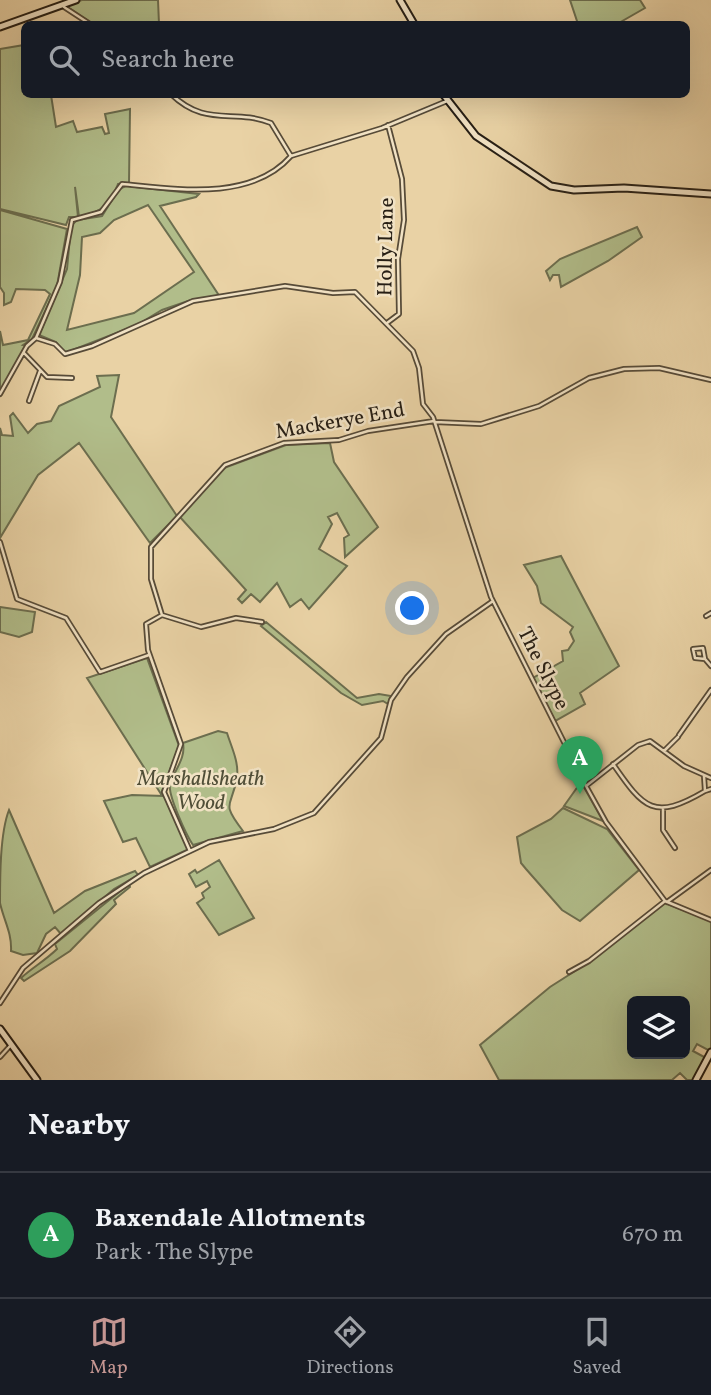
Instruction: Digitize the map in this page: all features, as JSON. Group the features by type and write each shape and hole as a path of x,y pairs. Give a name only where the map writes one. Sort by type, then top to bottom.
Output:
{"main road":[{"path":"0,27 76,0"},
{"path":"400,0 412,21"},
{"path":"445,98 482,141 551,186 574,190 624,188 711,194"},
{"path":"0,1029 37,1080"},
{"path":"696,1080 711,1052"}],"street":[{"path":"66,5 86,21"},
{"path":"175,98 184,107 203,115 247,117 271,123 291,156"},
{"path":"0,394 36,338 60,282 71,222 101,212 113,199 120,185 215,191 258,178 291,156 388,125 447,101"},
{"name":"Holly Lane","path":"387,323 399,314 398,259 404,220 402,179 388,125"},
{"name":"The Slype","path":"36,338 55,344 65,354 138,327 163,312 193,301 285,286 333,293 355,292 413,351 419,368 423,404 433,416 493,601 606,822 666,901"},
{"path":"24,353 40,371 55,379 72,377"},
{"path":"433,416 440,421 469,426 481,424 539,406 589,378 624,369 667,369 711,380"},
{"path":"29,401 40,371"},
{"name":"Mackerye End","path":"162,615 151,579 152,545 222,467 284,443 339,440 362,432 440,421"},
{"path":"0,542 16,597 66,618 100,671 150,655"},
{"path":"0,1003 23,968 99,903 144,873 228,836 274,830 314,813 381,738 391,700 407,677 446,634 493,601"},
{"path":"706,617 711,613"},
{"path":"190,851 165,795 181,744 150,655 146,624 162,615 201,626 236,618 262,622"},
{"path":"705,659 695,658 693,649 704,648 705,659 711,666"},
{"path":"664,751 711,690"},
{"path":"586,786 612,763 646,741 654,742 677,762 711,778"},
{"path":"612,763 636,796 663,809 674,808 711,789"},
{"path":"705,776 705,792"},
{"path":"663,809 663,830 675,848"},
{"path":"569,972 589,961 711,870"},
{"path":"666,901 711,920"},
{"path":"0,1056 12,1043"}],"green space":[{"path":"82,0 158,0 159,21 88,21 69,8 69,4"},
{"path":"570,0 640,0 645,8 622,21 577,21"},
{"path":"21,46 21,98 51,98 56,127 73,121 77,132 102,127 105,134 109,133 105,114 130,109 129,183 118,184 108,202 94,213 79,217 75,187 78,217 69,217 66,225 0,209 0,49"},
{"path":"126,186 199,194 160,206 220,297 191,300 162,310 137,325 65,353 56,342 39,335 67,269 71,226 77,220 102,216 119,189","holes":["148,205 194,272 134,313 67,330 80,275 82,237 100,233 114,220"]},
{"path":"0,210 67,229 57,286 32,339 23,345 27,346 0,394 0,331 3,345 28,340 50,294 45,290 16,289 11,302 4,305 4,293 0,287"},
{"path":"637,227 642,237 608,261 561,287 559,275 553,275 550,280 546,271 560,259"},
{"path":"119,375 111,417 177,516 150,543 79,443 38,475 0,538 0,428 2,435 13,436 10,416 13,413 28,433 37,424 51,421 59,406 100,387 97,376"},
{"path":"330,443 334,462 378,527 345,557 344,538 349,535 337,513 328,517 332,524 319,549 347,566 309,609 301,599 290,607 277,583 260,602 251,594 242,603 238,599 246,590 179,516 224,468 286,445"},
{"path":"561,556 619,666 580,693 585,704 555,721 533,678 563,661 562,651 568,650 574,641 570,632 573,627 541,603 537,586 524,565"},
{"path":"0,607 35,612 32,632 19,637 0,632"},
{"path":"266,622 357,698 379,694 391,696 388,704 383,701 362,705 341,693 261,626"},
{"path":"147,658 179,746 161,794 87,678"},
{"name":"Marshallsheath Wood","path":"218,731 227,733 236,760 237,776 230,808 243,831 193,845 175,806 170,785 181,759 183,743"},
{"path":"581,782 603,821 564,806"},
{"path":"132,795 164,796 189,849 150,867 136,838 123,842 104,801"},
{"path":"563,808 607,829 639,870 580,921 562,910 521,863 517,837 551,819"},
{"path":"9,810 54,913 85,891 135,871 138,875 114,889 61,934 55,927 46,934 37,953 23,955 11,951 0,903 2,843"},
{"path":"219,860 254,918 219,935 197,903 204,898 202,893 210,887 207,881 196,887 189,874 195,870 197,873"},
{"path":"129,884 130,887 114,900 116,904 70,951 24,981 21,978 57,949 55,944"},
{"path":"665,903 711,921 711,1047 710,1051 697,1044 693,1051 706,1058 694,1080 687,1080 680,1073 672,1080 499,1080 480,1045 550,987 586,964"}],"place":[{"name":"Baxendale Allotments","path":"580,794"}]}
